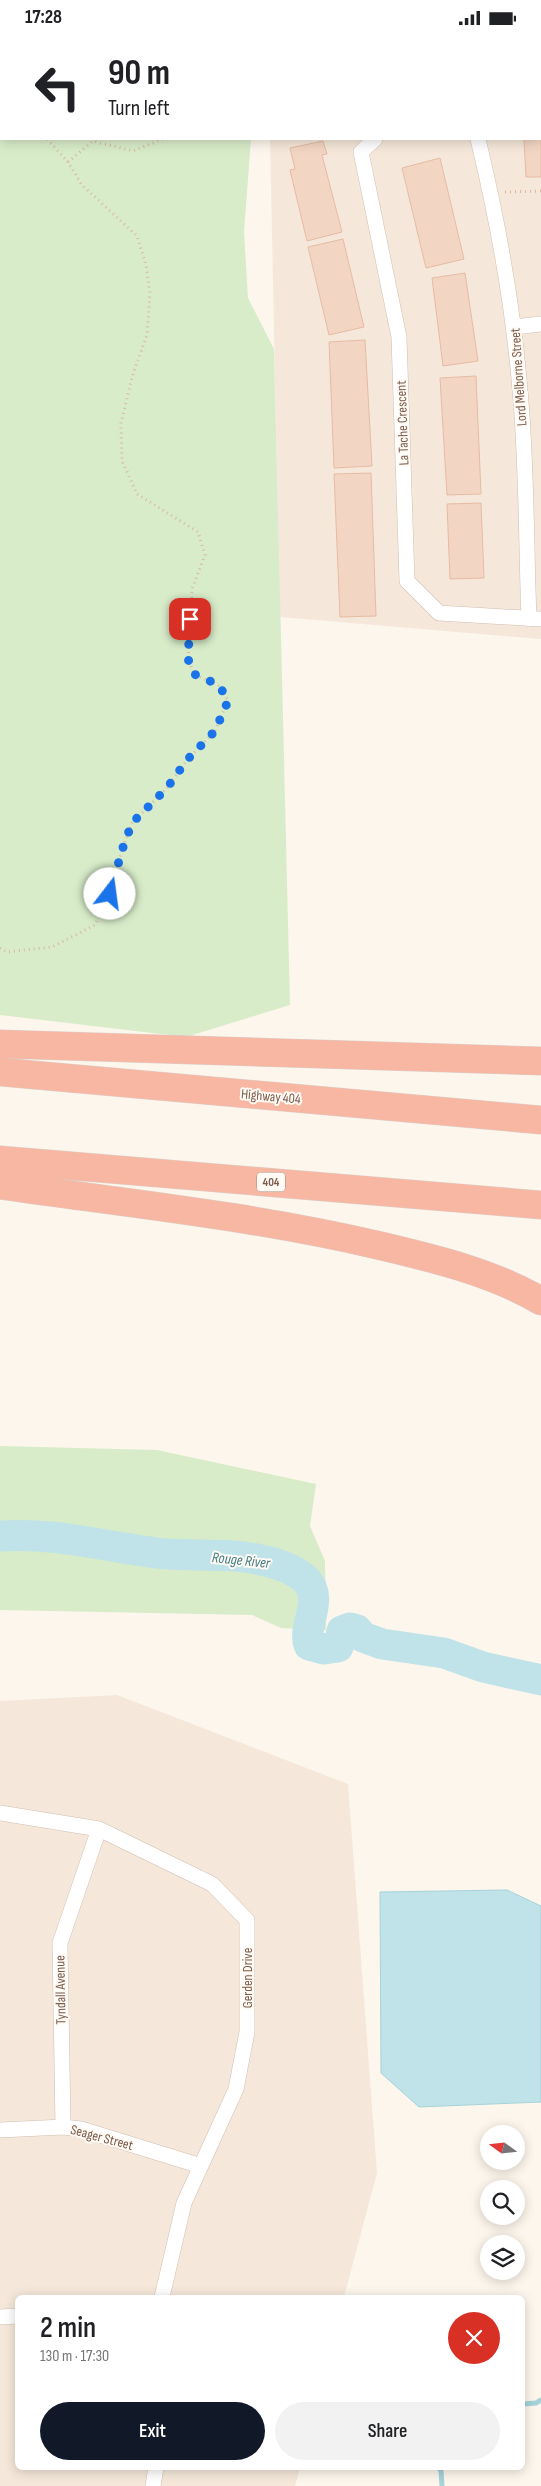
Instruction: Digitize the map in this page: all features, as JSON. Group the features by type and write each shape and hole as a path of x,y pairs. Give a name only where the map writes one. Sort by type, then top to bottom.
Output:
{"highway":[{"path":"0,1043 541,1061"},
{"name":"Highway 404","path":"0,1072 541,1120"},
{"name":"404","path":"0,1160 541,1205"},
{"path":"0,1185 246,1220 336,1235 418,1255 471,1271 541,1301"}],"street":[{"name":"La Tache Crescent","path":"374,140 361,152 399,337 407,581 439,613 535,619"},
{"name":"Lord Melborne Street","path":"478,140 492,193 514,327 535,619"},
{"path":"514,327 541,324"},
{"name":"Gerden Drive","path":"0,1813 99,1829 212,1884 247,1920 246,2032 236,2089 184,2203 162,2295"},
{"name":"Tyndall Avenue","path":"64,2127 60,1943 99,1829"},
{"name":"Seager Street","path":"0,2130 64,2127 81,2129 201,2166"},
{"path":"0,2317 15,2316"},
{"path":"153,2486 156,2470"}],"path":[{"path":"0,949 7,952 52,947 95,925 110,894 122,850 132,823 167,788 187,760 215,731 228,701 219,685 194,674 188,659 192,589 205,555 198,532 137,495 122,461 121,423 132,377 147,335 150,293 146,265 137,236 82,185 68,162 48,140"},
{"path":"68,162 93,141 133,151 160,140"},
{"path":"492,193 541,191"}],"shaded area":[{"path":"270,140 541,140 541,639 280,617"},
{"path":"117,1695 348,1784 377,2173 345,2295 15,2295 15,2470 299,2470 295,2486 0,2486 0,1701"}],"green space":[{"path":"0,140 251,140 244,232 248,298 274,349 290,1005 186,1037 0,1015"},
{"path":"0,1446 157,1450 316,1484 310,1526 325,1561 326,1630 281,1628 252,1615 0,1610"}],"water":[{"path":"507,1890 541,1906 541,2102 419,2107 381,2073 380,1892"}],"building":[{"path":"524,140 541,140 541,177 526,177"},
{"path":"323,141 327,154 322,155 342,232 307,241 290,170 295,169 290,148"},
{"path":"440,158 464,259 426,268 402,168"},
{"path":"343,239 364,327 329,335 308,247"},
{"path":"465,273 478,361 443,366 432,278"},
{"path":"365,340 372,466 334,468 329,342"},
{"path":"476,376 481,494 447,495 440,378"},
{"path":"371,473 376,616 340,617 334,474"},
{"path":"481,503 484,578 450,579 447,504"}],"waterway":[{"name":"Rouge River","path":"0,1536 21,1535 63,1538 166,1554 238,1556 273,1563 296,1573 306,1580 311,1587 314,1595 308,1629 309,1645 324,1649 338,1647 342,1631 350,1628 357,1630 363,1637 382,1644 444,1653 483,1667 541,1680"},
{"path":"525,2404 536,2403 541,2400"},
{"path":"440,2470 442,2486"}],"route":[{"path":"110,894 122,850 132,823 167,788 187,760 215,731 228,701 219,685 194,674 188,659 190,619"}]}
